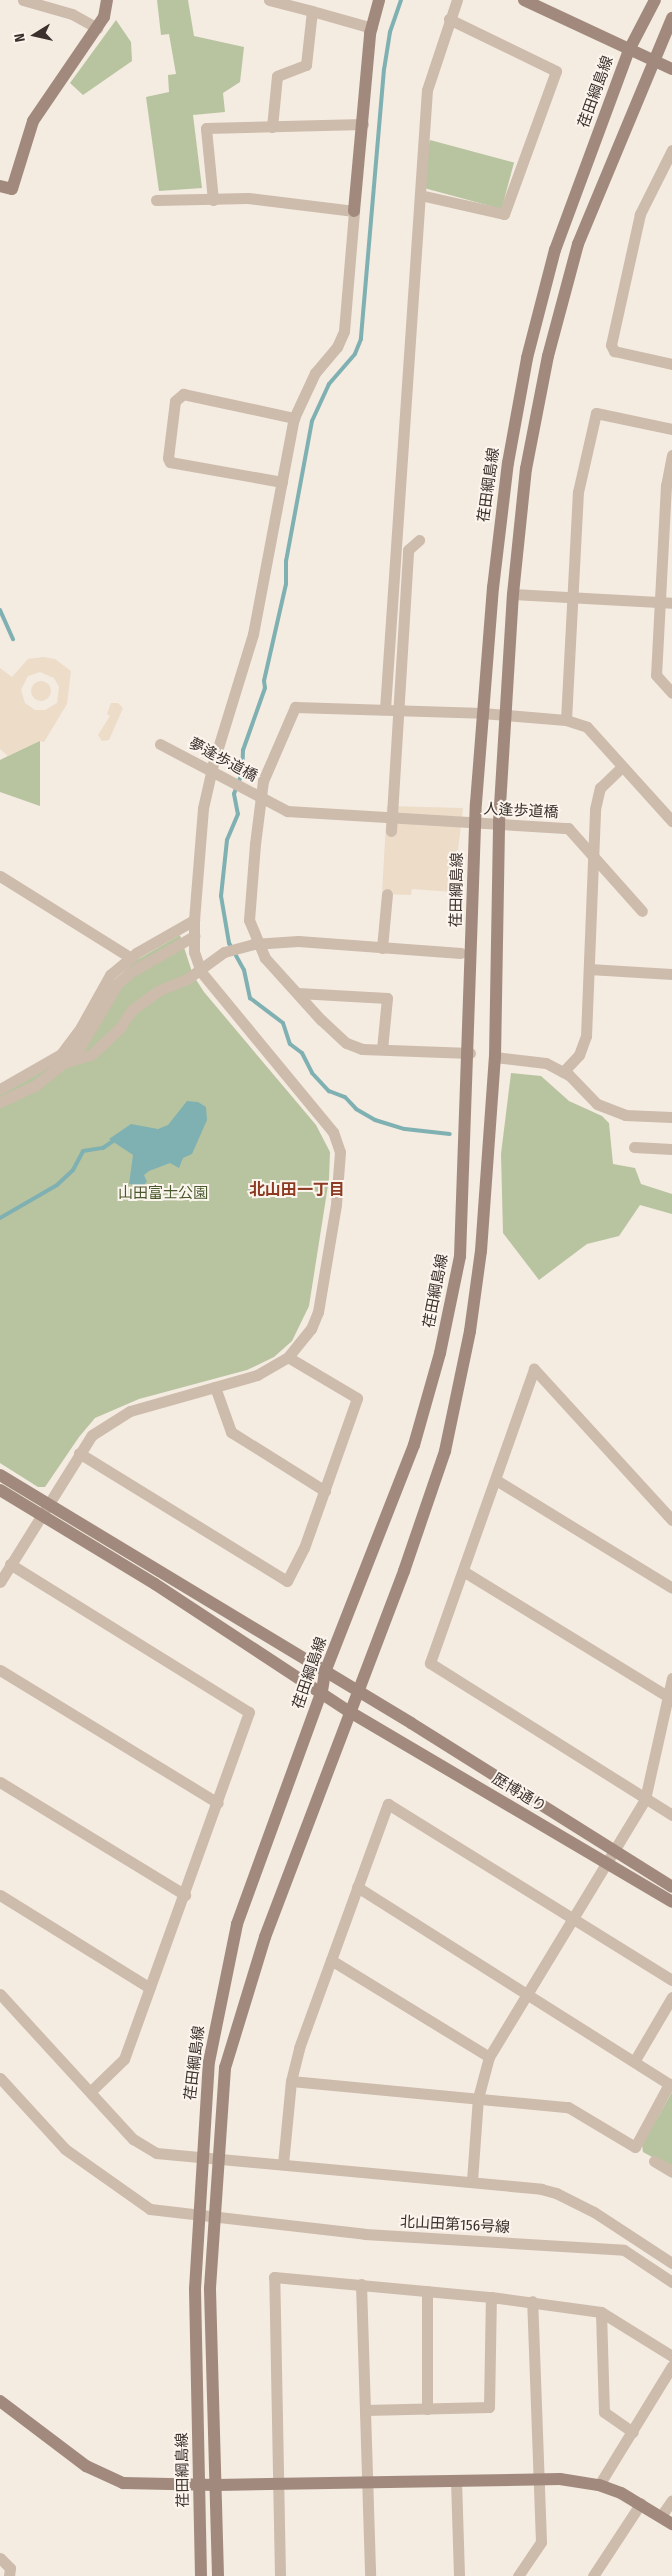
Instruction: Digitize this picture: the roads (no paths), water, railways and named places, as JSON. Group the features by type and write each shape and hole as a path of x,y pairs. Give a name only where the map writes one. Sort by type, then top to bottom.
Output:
{"main road":[{"path":"0,186 12,189 33,121 104,17 107,0"},
{"path":"354,211 372,28 379,0"},
{"path":"524,0 672,69"},
{"name":"荏田綱島線","path":"201,2576 195,2289 209,2062 237,1924 322,1691 325,1672 414,1444 440,1353 460,1256 470,1053 476,802 492,588 508,463 526,358 555,250 629,50 655,0"},
{"path":"356,1692 404,1572 445,1451 470,1331 481,1250 495,1057 499,822 513,594 526,469 548,356 578,244 652,60 672,18"},
{"path":"0,1475 44,1509"},
{"path":"0,1490 44,1509"},
{"name":"歴博通り","path":"44,1509 325,1672 672,1887"},
{"name":"歴博通り","path":"44,1509 322,1691 350,1712 672,1902"},
{"name":"荏田綱島線","path":"218,2576 217,2485 210,2288 225,2068 265,1937 356,1692"},
{"path":"0,2400 104,2477 123,2483 144,2486 537,2478 599,2485 641,2504 672,2524"}],"street":[{"path":"23,0 72,14 97,28"},
{"path":"268,0 372,28"},
{"path":"385,709 426,90 457,0"},
{"path":"272,127 277,76 306,65 312,11"},
{"path":"420,195 504,214 556,71 449,19"},
{"path":"213,200 206,128 362,124"},
{"path":"672,150 640,214 611,345 614,351 672,364"},
{"path":"0,1582 92,1435 130,1411 257,1375 288,1357 311,1329 318,1312 340,1152 333,1132 201,972 194,952 194,920 203,808 212,764 253,634 294,418 315,373 337,347 344,331 354,211 248,198 156,200"},
{"path":"282,482 170,462 168,458 175,401 182,394 294,418"},
{"path":"566,720 578,492 596,413 672,429"},
{"path":"672,455 666,485 658,602 656,674 672,693"},
{"path":"391,830 408,550 419,540"},
{"path":"513,594 672,603"},
{"path":"470,1053 362,1049 339,1038 265,958 248,920 263,781 295,707 482,713 566,720 587,727 672,821"},
{"name":"夢逢歩道橋","path":"160,744 287,811"},
{"path":"563,1072 579,1055 586,1036 595,809 600,788 622,767"},
{"name":"人逢歩道橋","path":"287,811 568,828 642,911"},
{"path":"0,876 131,958"},
{"path":"382,948 387,894"},
{"path":"0,1089 61,1054 81,1027 110,975 131,958 194,920"},
{"path":"0,1102 36,1085 77,1052 118,983 131,972 194,936"},
{"path":"66,1062 91,1054 106,1042 140,1003 160,990 187,980 224,952 253,944 298,941 461,953"},
{"path":"589,969 672,974"},
{"path":"298,993 387,998 382,1050"},
{"path":"495,1057 546,1063 563,1072 597,1104 625,1115 672,1117"},
{"path":"634,1147 672,1149"},
{"path":"79,1453 287,1581 304,1548 356,1398 288,1357"},
{"path":"672,1520 534,1369 430,1663 672,1815"},
{"path":"216,1387 231,1432 325,1491"},
{"path":"496,1480 672,1588"},
{"path":"10,1564 250,1712 124,2059 90,2092"},
{"path":"463,1571 670,1697"},
{"path":"0,1670 218,1803"},
{"path":"472,2181 478,2098 489,2057 645,1799 670,1697 672,1678"},
{"path":"0,1782 185,1895"},
{"path":"283,2164 291,2081 331,1960 388,1804 672,1980"},
{"path":"291,2081 568,2107 635,2147 670,2084 635,2060 358,1887"},
{"path":"0,1895 150,1988"},
{"path":"331,1960 489,2057"},
{"path":"0,1994 133,2139 156,2153 182,2158 283,2164 472,2181 556,2193 594,2212 672,2263"},
{"path":"635,2060 672,1997"},
{"name":"北山田第156号線","path":"0,2078 65,2149 150,2208 365,2234 624,2250 672,2282"},
{"path":"654,2161 672,2172"},
{"path":"280,2576 274,2277 532,2301 602,2312 672,2356"},
{"path":"361,2284 370,2576"},
{"path":"427,2291 427,2409"},
{"path":"365,2410 489,2407 491,2297"},
{"path":"518,2576 541,2542 537,2478 532,2301"},
{"path":"602,2312 604,2412 633,2432"},
{"path":"599,2485 672,2366"},
{"path":"456,2480 459,2576"},
{"path":"661,2516 672,2500"},
{"path":"593,2576 641,2504"},
{"path":"0,2558 10,2568 9,2576"}],"water":[{"path":"187,1101 198,1102 206,1107 207,1120 192,1154 183,1158 179,1168 170,1163 149,1171 144,1175 147,1182 142,1186 129,1184 133,1155 109,1139 131,1124 158,1129 168,1125"}],"waterway":[{"path":"401,0 390,32 384,69 361,339 355,354 329,384 312,421 286,561 286,584 264,681 265,688 243,750 242,773 234,794 238,814 227,840 221,896 229,943 244,970 250,998 283,1023 290,1044 302,1053 312,1073 329,1091 345,1097 356,1109 375,1120 405,1129 450,1134"},
{"path":"0,610 13,639"},
{"path":"0,1218 57,1185 73,1170 83,1151 103,1148 113,1141"}],"district":[{"name":"北山田一丁目","path":"297,1190"}],"park label":[{"name":"山田富士公園","path":"163,1194"}]}
